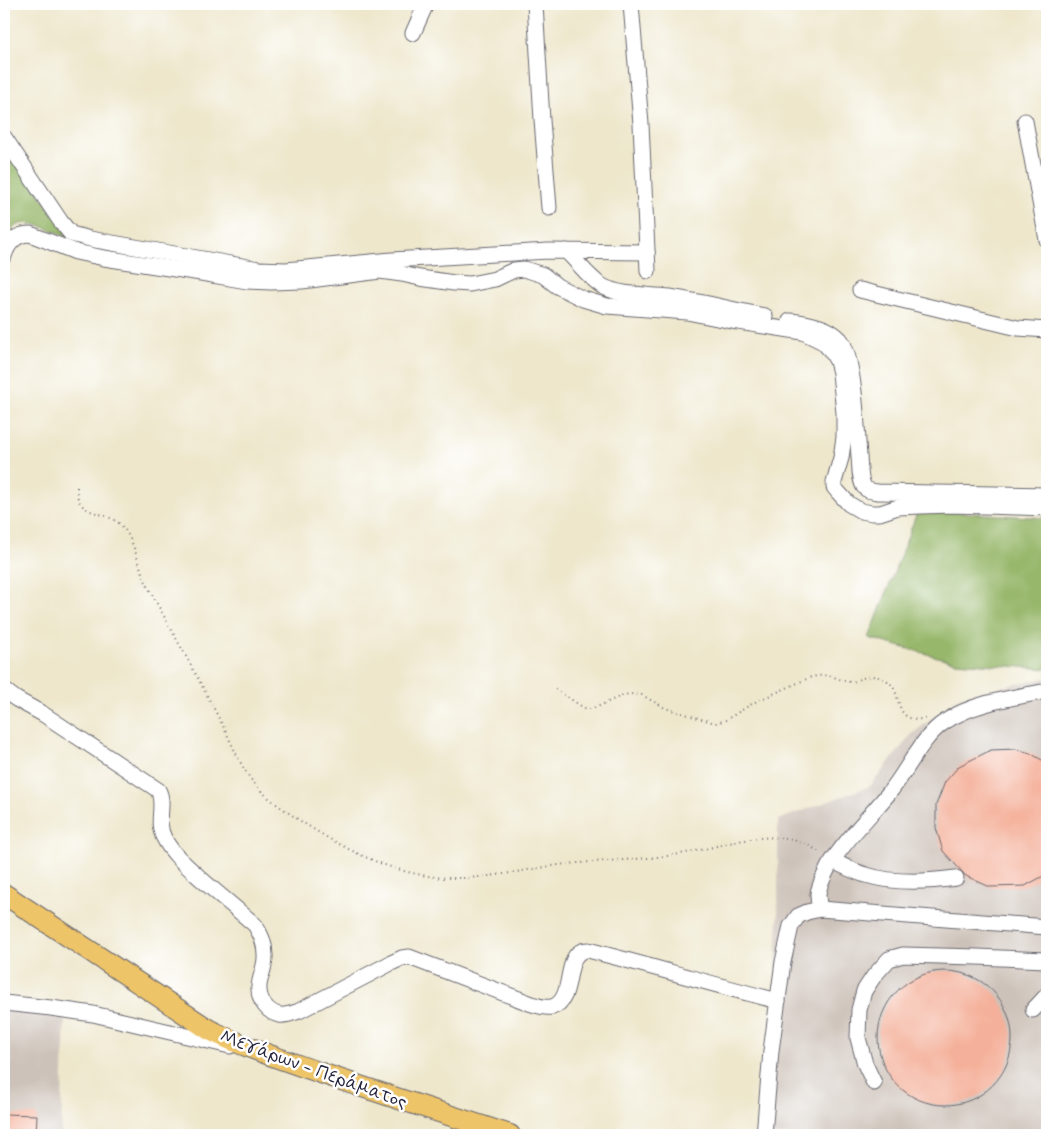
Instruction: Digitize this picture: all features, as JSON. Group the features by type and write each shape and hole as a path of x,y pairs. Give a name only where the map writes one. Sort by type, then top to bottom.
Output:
{"main road":[{"name":"Μεγάρων - Περάματος","path":"4,894 208,1029 224,1037 393,1097 510,1135"}],"street":[{"path":"413,33 426,4"},
{"path":"535,4 549,208"},
{"path":"631,4 641,124 648,272"},
{"path":"1025,121 1047,240"},
{"path":"4,137 55,214 71,234 259,269 286,270 469,255 566,251 647,252"},
{"path":"4,256 10,243 17,237 30,234 76,252 247,281 302,282 380,271 470,284 496,279 514,270 524,269 543,275 557,286 573,294 607,306 688,312 803,332 823,342 832,352 840,372 844,406 844,437 834,487 849,504 861,511 872,513 898,507 929,506 1047,508"},
{"path":"566,251 593,278 602,285 614,290 633,294 670,297 812,324 831,332 840,340 851,368 862,484 867,490 878,492 1047,495"},
{"path":"860,290 1018,328 1047,330"},
{"path":"4,690 158,790 161,795 160,830 170,849 190,869 255,925 260,933 265,944 266,956 259,985 261,1000 270,1011 278,1015 299,1011 389,964 409,957 532,1004 551,1007 558,1004 563,998 573,961 576,954 582,950 588,950 778,1001"},
{"path":"820,909 818,894 829,867 894,787 932,732 945,721 965,711 989,703 1047,692"},
{"path":"833,861 867,876 887,879 919,882 956,878"},
{"path":"764,1135 771,1051 783,962 791,926 798,916 820,909 1047,927"},
{"path":"874,1083 865,1064 858,1038 859,1010 864,991 889,959 903,955 1047,960"},
{"path":"1033,1010 1047,995"},
{"path":"4,1004 93,1014 268,1054"}],"path":[{"path":"77,487 76,496 80,503 90,511 116,520 124,528 131,540 145,580 252,781 279,806 344,848 384,865 436,877 454,878 470,878 547,866 680,854 751,838 768,837 800,842 814,848 833,861"},
{"path":"555,689 584,708 597,707 623,695 642,695 665,708 715,723 724,721 755,702 811,677 820,675 831,676 844,681 854,682 864,677 872,676 888,680 897,696 902,712 909,717 919,720 936,718 945,721"}],"shaded area":[{"path":"1047,678 1047,1135 770,1135 778,916 778,820 870,786 911,735 959,697"},
{"path":"4,1006 65,1012 61,1135 4,1135"}],"green space":[{"path":"4,145 72,240 37,225 24,223 13,228 4,240"},
{"path":"918,510 1047,518 1047,669 956,662 869,638"}],"building":[{"path":"1016,749 1030,753 1047,763 1047,874 1025,886 990,887 966,876 943,851 936,828 936,805 945,782 959,766 991,750"},
{"path":"945,971 970,977 992,991 1006,1013 1012,1038 1006,1063 992,1085 970,1099 945,1105 920,1099 898,1085 884,1063 878,1038 884,1013 898,991 920,977"},
{"path":"4,1114 37,1115 36,1135 4,1135"}]}
